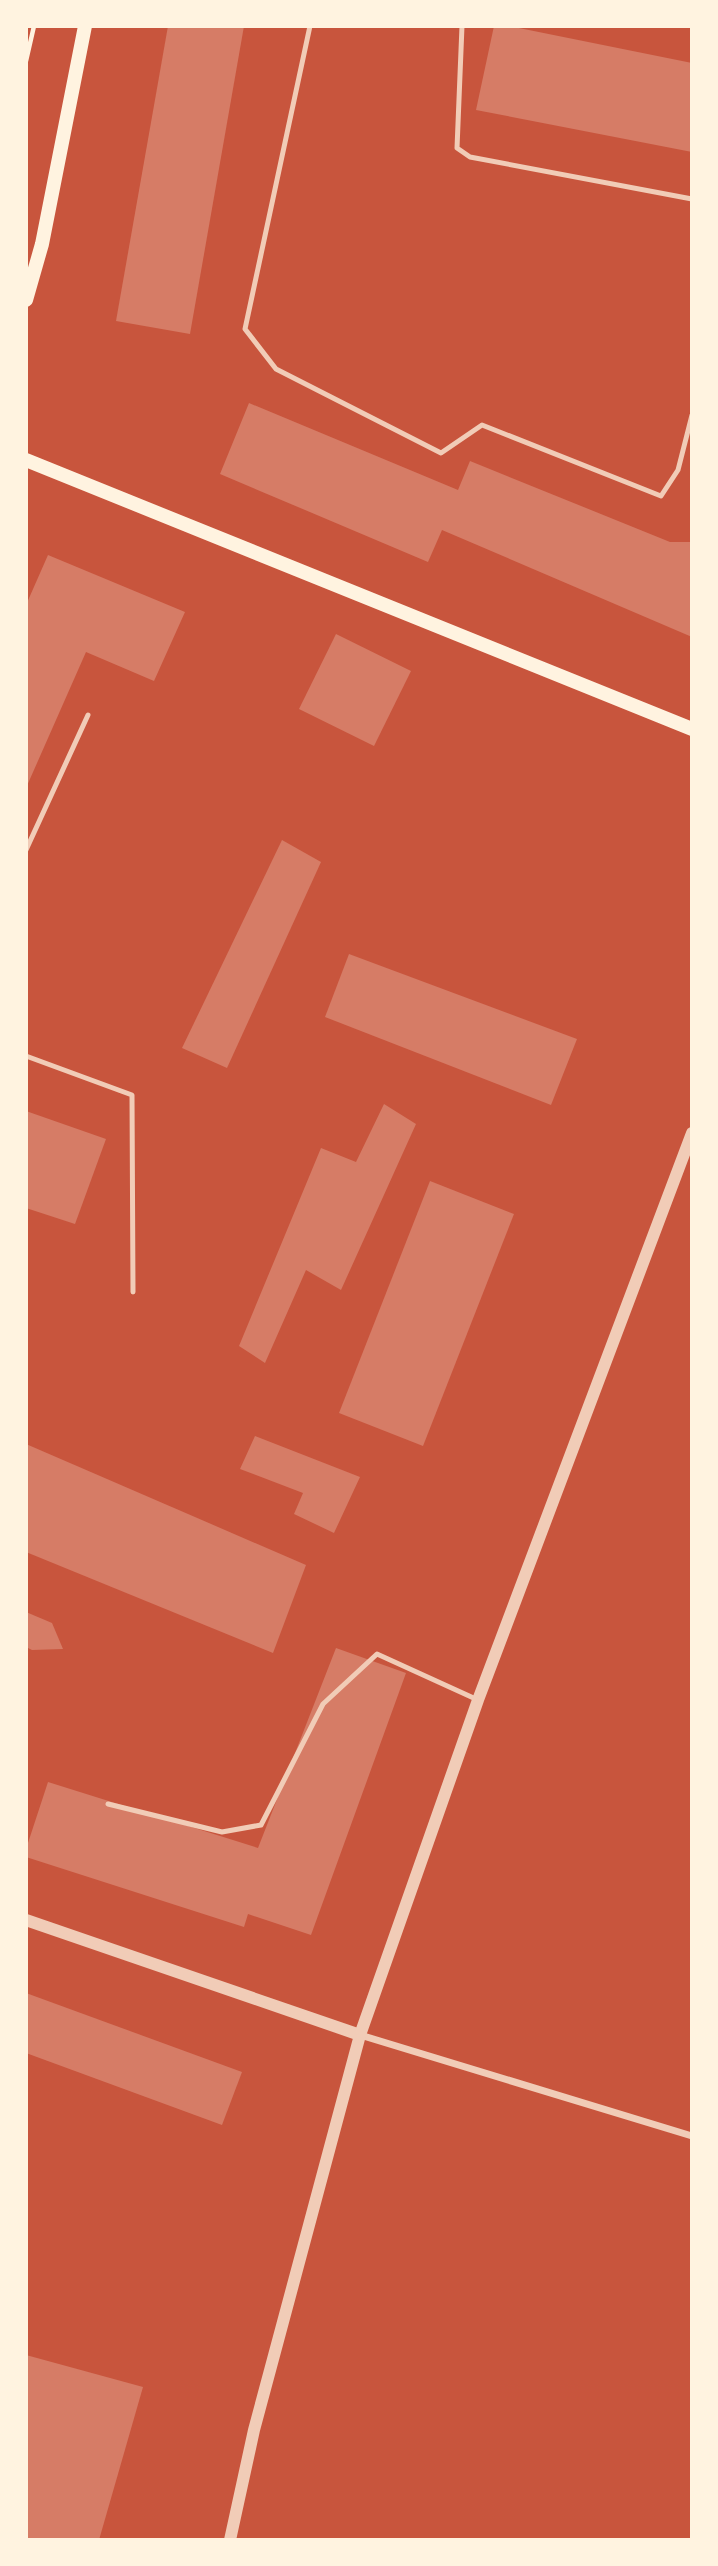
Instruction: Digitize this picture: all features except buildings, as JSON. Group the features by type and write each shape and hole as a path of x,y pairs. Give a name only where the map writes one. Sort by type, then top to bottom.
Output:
{"main road":[{"path":"26,300 42,244 85,26"},
{"path":"26,460 692,729"}],"street":[{"path":"230,2540 254,2430 360,2035 478,1700 692,1133"},
{"path":"26,1920 360,2035 692,2136"}],"lane":[{"path":"310,26 244,329 276,369 441,453 482,425 662,496 678,470 692,415"},
{"path":"462,26 457,148 470,157 692,199"},
{"path":"26,850 88,715"},
{"path":"26,1056 132,1095 133,1292"},
{"path":"108,1804 222,1832 261,1825 323,1704 377,1654 478,1700"}],"path":[{"path":"26,61 34,26"}]}
